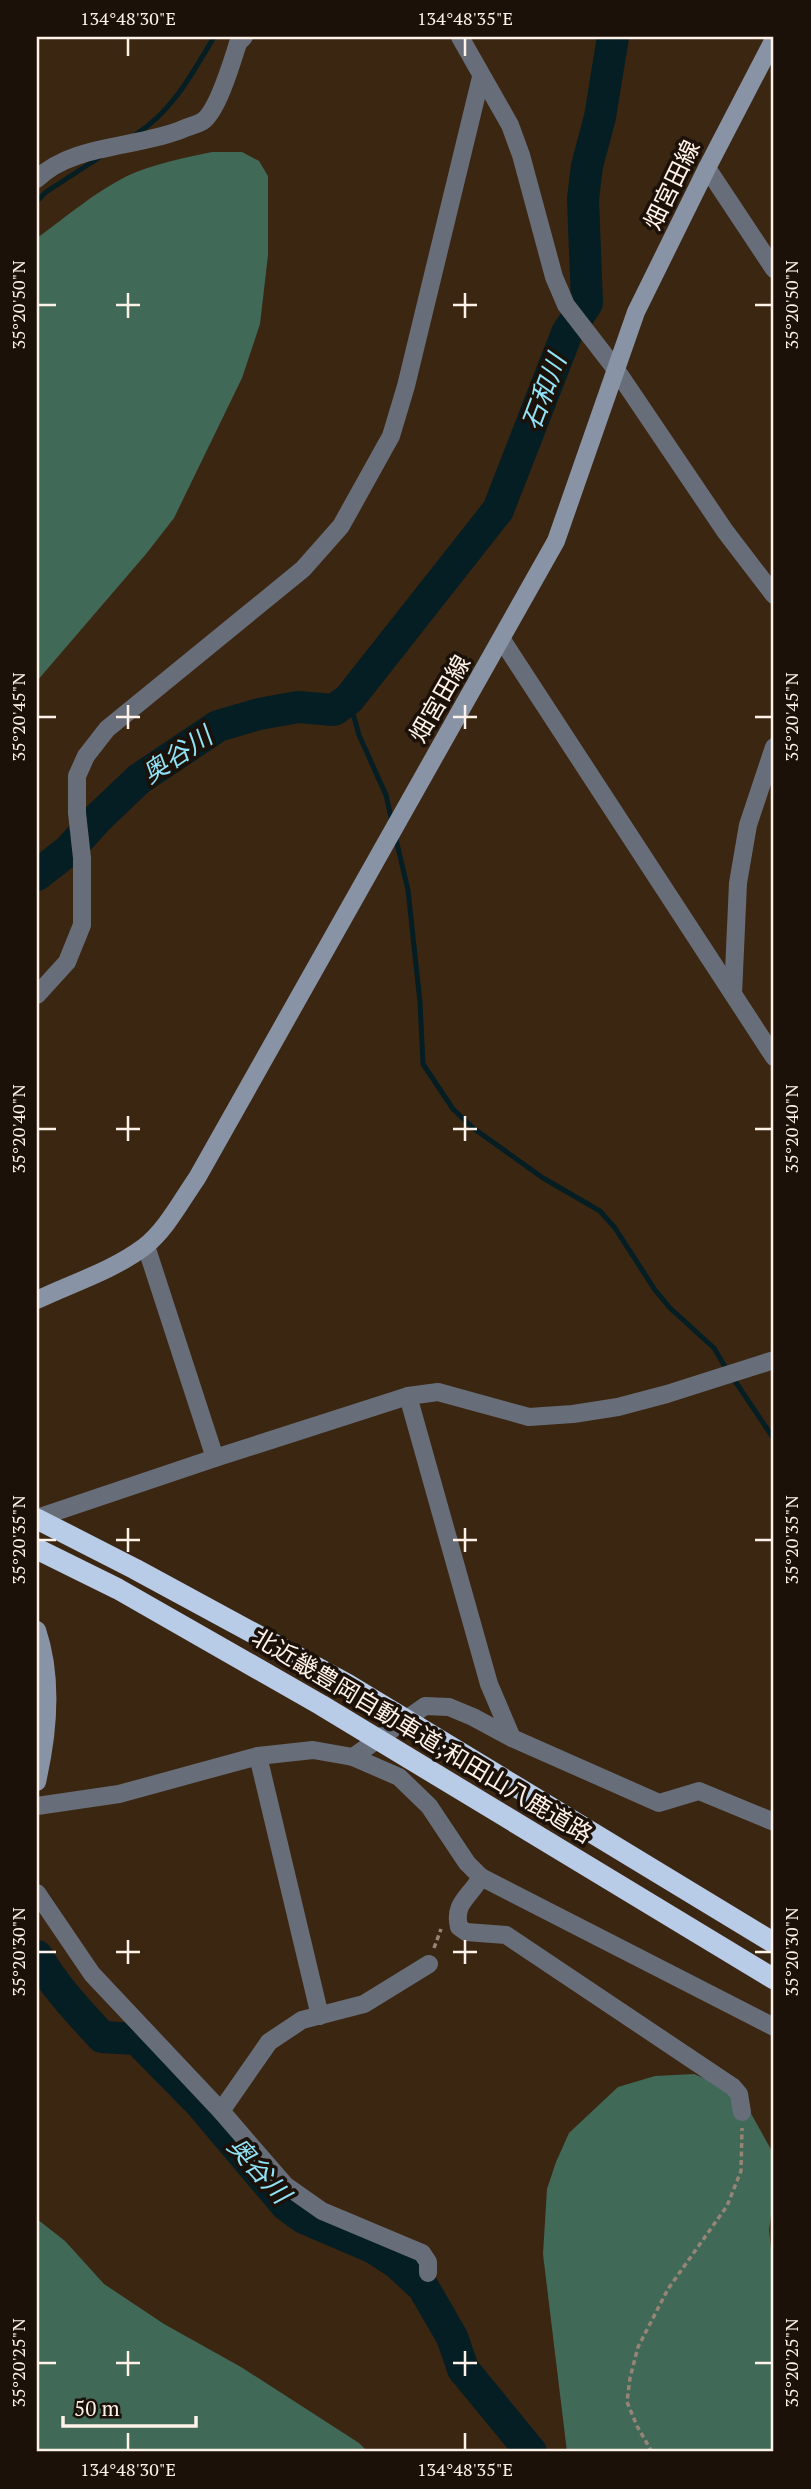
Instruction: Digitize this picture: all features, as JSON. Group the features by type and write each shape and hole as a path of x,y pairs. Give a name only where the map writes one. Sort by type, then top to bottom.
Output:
{"highway":[{"name":"北近畿豊岡自動車道;和田山八鹿道路","path":"37,1519 347,1684 774,1944"},
{"name":"北近畿豊岡自動車道;和田山八鹿道路","path":"37,1549 118,1589 321,1704 774,1979"}],"main road":[{"name":"畑宮田線","path":"37,1300 115,1266 146,1246 170,1218 197,1178 556,541 636,313 774,38"},
{"path":"37,1630 44,1650 47,1705 43,1756 37,1783"}],"street":[{"path":"37,179 52,166 76,156 166,136 204,120 220,95 238,43 244,37"},
{"path":"460,37 510,125 521,155 554,277 566,305 617,372 725,531 774,595"},
{"path":"37,995 67,962 82,925 82,858 77,813 77,776 86,757 107,729 303,569 341,526 391,436 406,386 481,77"},
{"path":"707,168 774,269"},
{"path":"502,640 774,1057"},
{"path":"733,993 738,883 748,825 774,747"},
{"path":"146,1246 215,1458"},
{"path":"37,1519 408,1396 438,1392 530,1417 573,1414 618,1407 667,1394 774,1360"},
{"path":"408,1396 489,1684 512,1738"},
{"path":"354,1757 425,1706 449,1707 659,1803 699,1791 774,1822"},
{"path":"37,1807 119,1794 258,1756 313,1751 354,1757 399,1777 429,1806 467,1863 481,1877 774,2027"},
{"path":"258,1756 320,2016"},
{"path":"481,1877 473,1891 458,1906 456,1917 459,1927 466,1931 506,1935 733,2087 739,2094 742,2112"},
{"path":"37,1893 92,1974 221,2111 285,2185 322,2211 422,2253 428,2262 428,2273"},
{"path":"221,2111 269,2042 302,2020 364,2004 429,1964"}],"path":[{"path":"429,1964 440,1930 447,1921 456,1917"},
{"path":"652,2452 627,2402 638,2347 662,2298 727,2206 741,2171 742,2112"}],"green space":[{"path":"212,152 242,152 259,161 268,176 268,255 260,324 242,378 174,518 37,681 37,238 92,197 127,176 158,165"},
{"path":"694,2074 721,2085 744,2101 773,2153 774,2196 769,2230 774,2276 774,2452 567,2452 543,2254 547,2189 556,2162 569,2133 618,2087 655,2076"},
{"path":"37,2219 65,2241 104,2284 164,2324 241,2367 359,2443 368,2452 37,2452"}],"waterway":[{"path":"135,135 170,104 214,37"},
{"name":"石和川","path":"37,875 69,850 139,779 218,726 259,714 298,707 334,710 349,699 498,510 567,333 587,303 583,199 613,37"},
{"path":"37,201 46,192 100,157"},
{"path":"349,699 359,735 386,795 392,822"},
{"path":"395,835 408,890 420,1002 423,1064 453,1109 473,1128 543,1178 600,1211 615,1228 655,1290 670,1308 714,1348 727,1370"},
{"path":"733,1378 774,1439"},
{"name":"奥谷川","path":"37,1956 59,1988 102,2037 137,2039 200,2103 286,2205 304,2218 374,2248 397,2263 423,2287 452,2337 463,2369 531,2452"}]}
